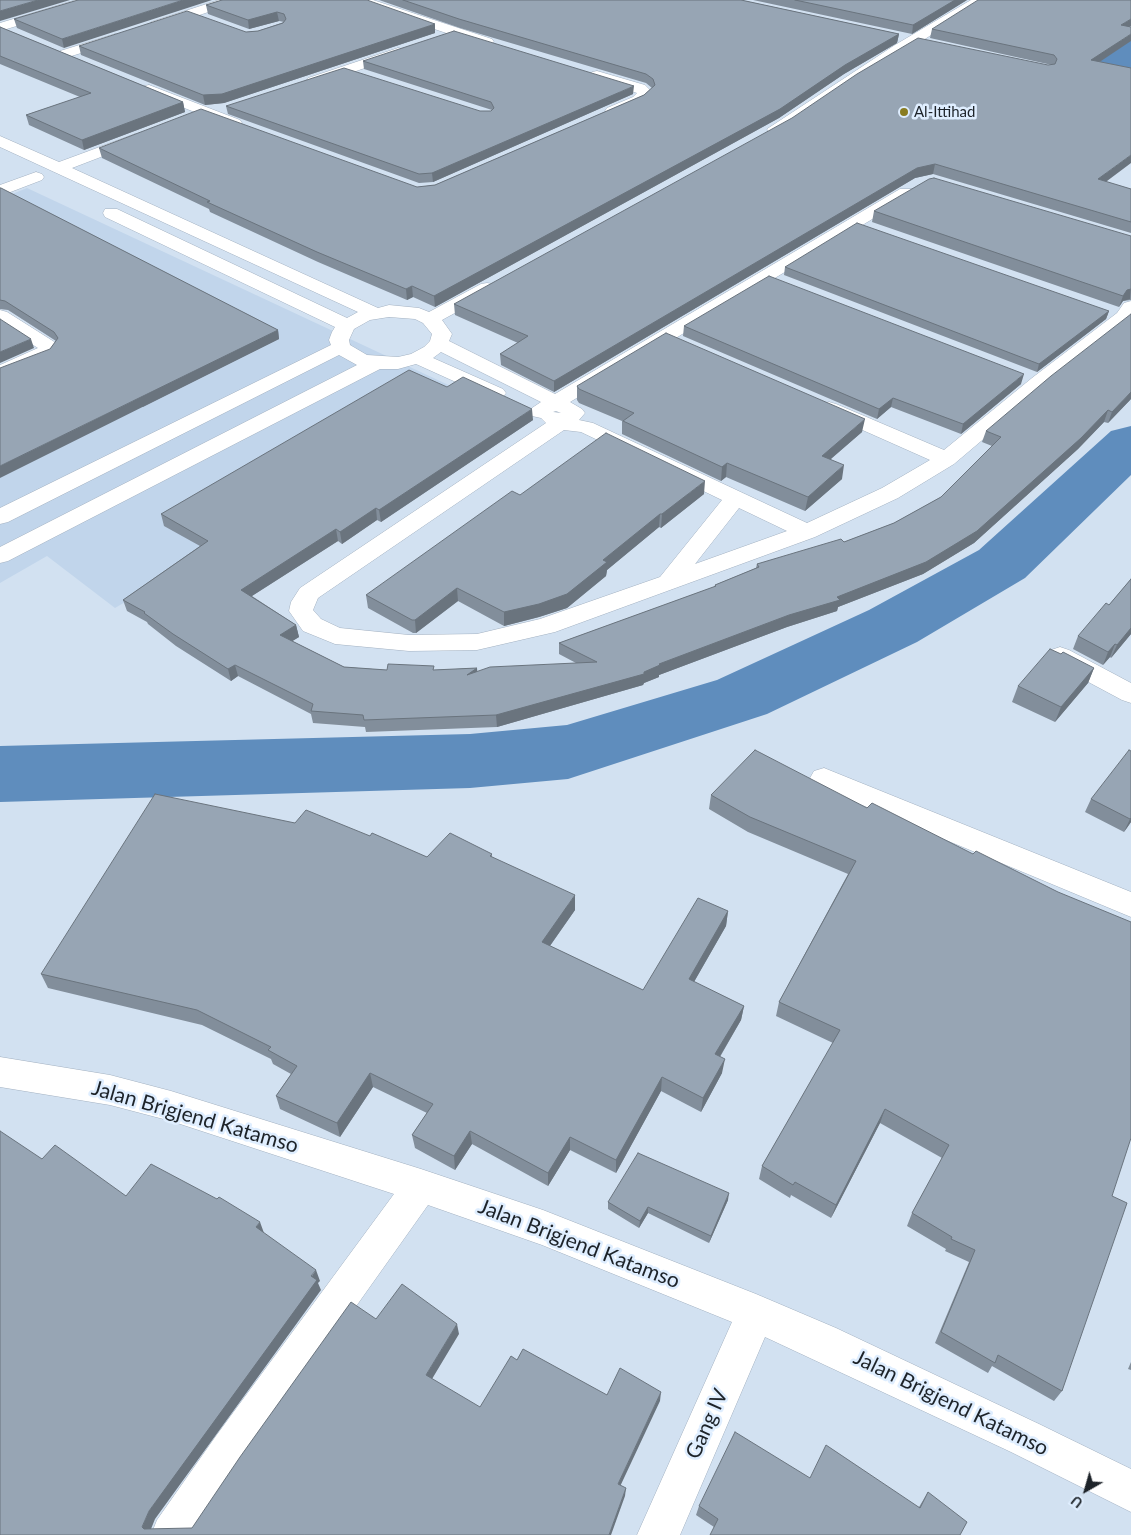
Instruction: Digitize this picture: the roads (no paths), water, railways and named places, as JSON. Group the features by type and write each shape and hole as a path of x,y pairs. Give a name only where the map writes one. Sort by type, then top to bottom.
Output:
{"street":[{"path":"0,27 89,0"},
{"path":"146,28 231,0"},
{"path":"361,0 454,33 500,46"},
{"path":"758,138 785,124 811,105 911,41 980,0"},
{"path":"191,14 208,20"},
{"path":"0,27 18,35"},
{"path":"438,38 454,33"},
{"path":"82,62 60,52 128,34"},
{"path":"892,37 930,45"},
{"path":"300,85 414,46"},
{"path":"346,70 364,76"},
{"path":"584,71 640,88 646,93 638,100 594,119"},
{"path":"134,83 203,118"},
{"path":"185,119 203,118 227,111 247,127"},
{"path":"66,172 149,139"},
{"path":"0,142 375,313"},
{"path":"16,168 54,186"},
{"path":"0,191 36,177"},
{"path":"921,183 767,276 673,341 550,412 309,594 303,602 301,611 312,625 335,636 408,644 477,642 546,626 807,532 890,493 946,459 1030,378 1120,311"},
{"path":"98,207 347,325"},
{"path":"855,223 874,229"},
{"path":"767,276 785,283"},
{"path":"430,319 505,278"},
{"path":"405,312 430,319 438,326 442,334 439,343 431,351 418,358 398,363 376,363 349,354 341,348 339,340 341,332 347,325 375,313 405,312"},
{"path":"0,316 49,347 45,352 0,372"},
{"path":"439,343 550,412"},
{"path":"0,517 341,348"},
{"path":"418,358 550,412 807,532"},
{"path":"0,556 376,363"},
{"path":"810,400 946,459"},
{"path":"668,582 734,499"},
{"path":"1050,650 1131,694"},
{"path":"824,778 1131,906"},
{"name":"Jalan Brigjend Katamso","path":"0,1072 110,1090 171,1106 421,1186 544,1228 756,1312 1016,1434 1131,1491"},
{"path":"172,1535 230,1450 421,1186"},
{"name":"Gang IV","path":"658,1535 756,1312"}],"waterway":[{"path":"1131,50 1095,79 1088,90 1099,105 1131,124"},
{"path":"0,774 470,761 568,752 742,697 893,626 1002,564 1131,443"}],"place":[{"name":"Al-Ittihad","path":"904,112"}]}
